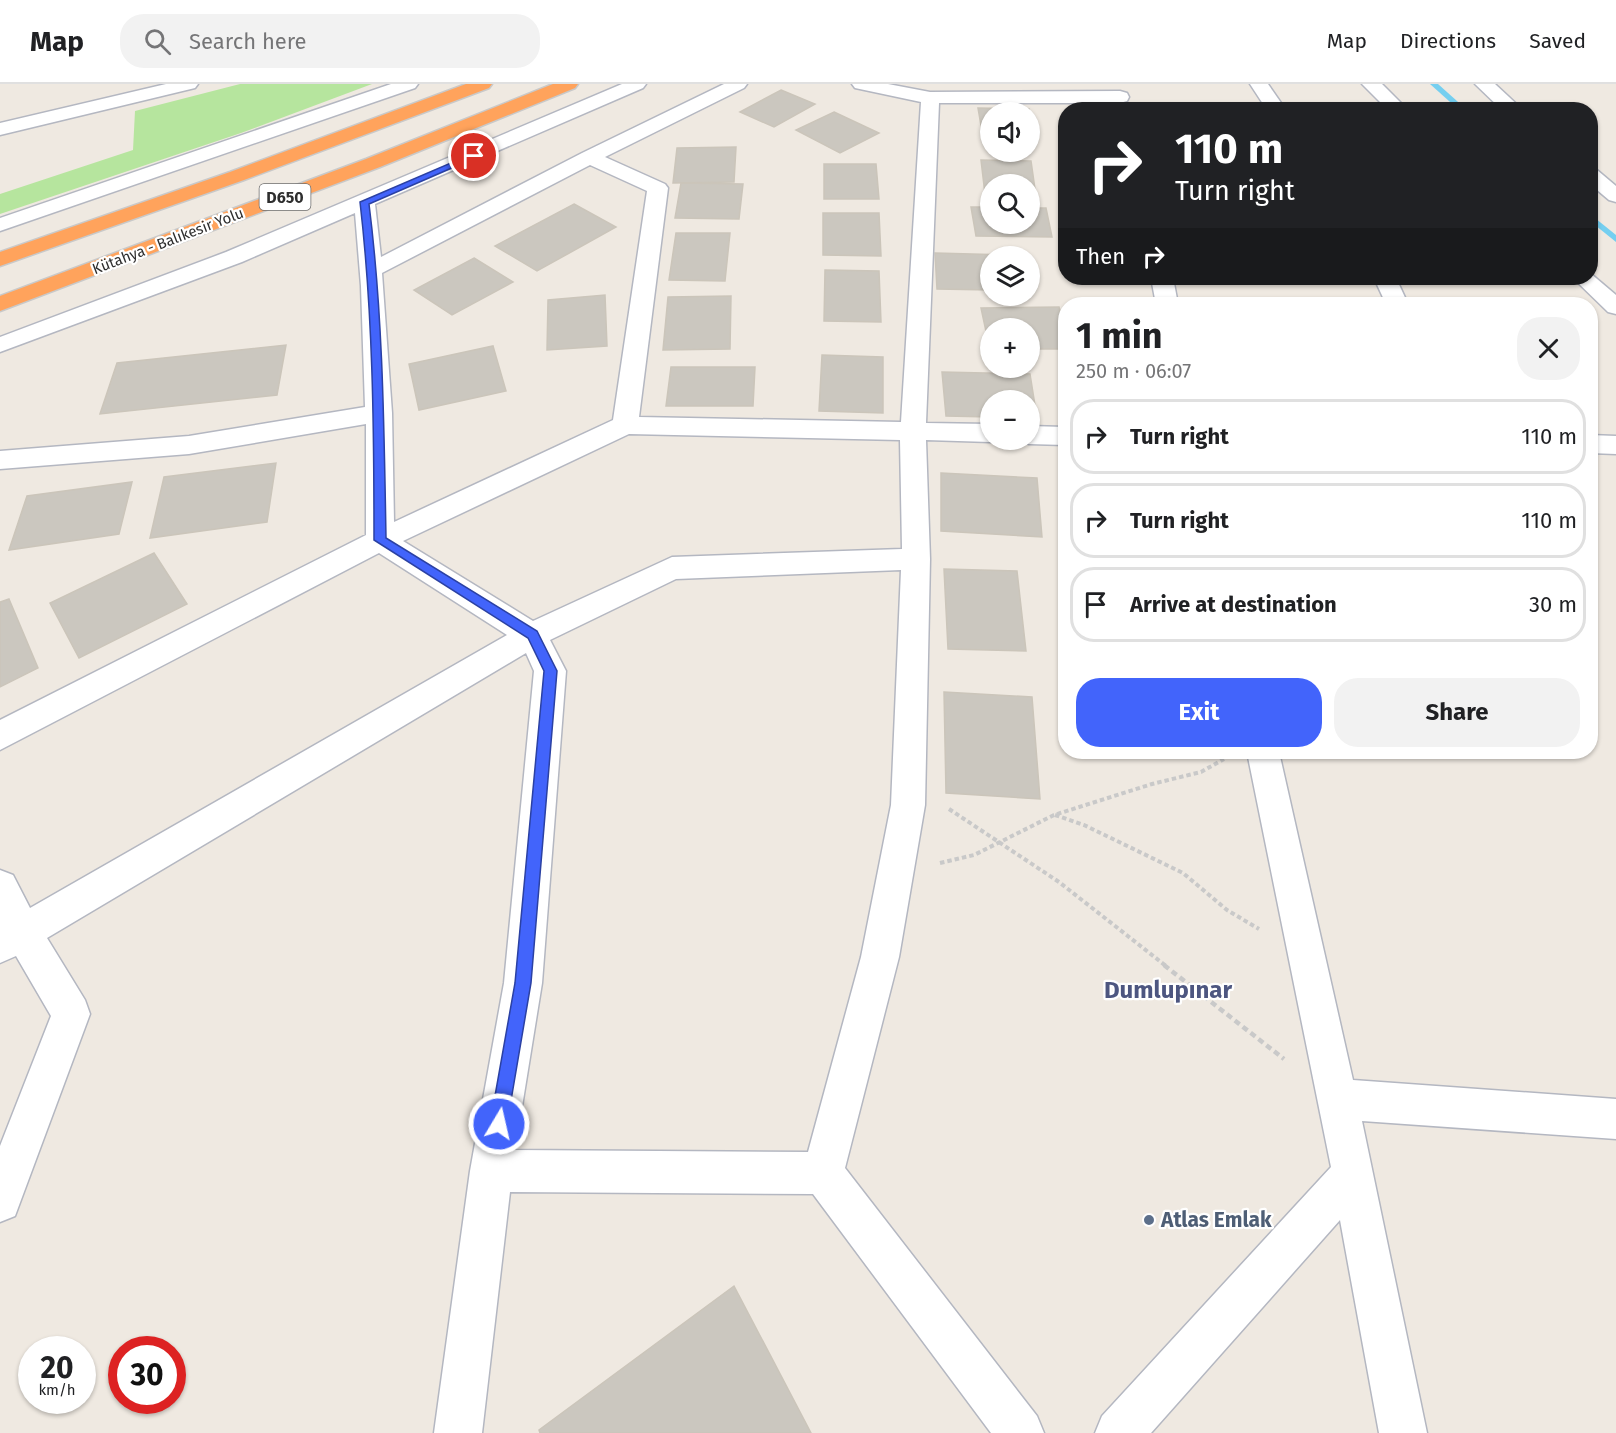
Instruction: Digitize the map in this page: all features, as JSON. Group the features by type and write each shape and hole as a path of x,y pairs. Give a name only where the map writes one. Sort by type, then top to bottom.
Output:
{"highway":[{"name":"D650","path":"0,259 237,176 483,84"},
{"name":"Kütahya - Balıkesir Yolu","path":"0,304 373,163 569,84"}],"street":[{"path":"0,129 160,88 189,84"},
{"path":"0,225 410,84"},
{"path":"0,345 234,257 637,84"},
{"path":"372,270 589,157 738,84"},
{"path":"861,84 930,98 1121,97"},
{"path":"1259,84 1271,102"},
{"path":"1371,84 1390,102"},
{"path":"1484,84 1505,102"},
{"path":"823,1173 880,957 908,805 916,559 913,431 930,98"},
{"path":"589,157 658,188 625,425"},
{"path":"1598,181 1616,196"},
{"path":"364,202 372,270 379,413 380,540"},
{"path":"1592,285 1616,306"},
{"path":"0,460 189,445 379,413"},
{"path":"0,736 380,540 625,425 980,434"},
{"path":"1040,435 1058,436"},
{"path":"1598,444 1616,445"},
{"path":"380,540 532,635 550,671 523,983 491,1171 458,1433"},
{"path":"11,939 532,635 672,568 916,559"},
{"path":"1249,759 1305,947 1353,1174 1403,1433"},
{"path":"0,887 11,939 71,1014 0,1201"},
{"path":"1337,1099 1616,1119"},
{"path":"491,1171 823,1173"},
{"path":"823,1173 1020,1433"},
{"path":"1119,1433 1353,1174"}],"path":[{"path":"897,868 912,870 974,855 1054,815 1152,784 1201,772 1232,759"},
{"path":"909,787 1002,843 1059,882 1184,982 1337,1099"},
{"path":"1054,815 1084,825 1174,868 1227,910 1256,928 1305,947"}],"green space":[{"path":"240,84 372,84 241,133 0,214 0,194 133,150 135,111"}],"building":[{"path":"781,90 815,104 774,127 740,112"},
{"path":"834,112 879,133 840,153 796,130"},
{"path":"736,147 734,182 673,183 677,148"},
{"path":"981,162 1031,162 1033,174 983,174"},
{"path":"824,164 876,164 879,199 824,199"},
{"path":"681,183 743,184 739,219 675,218"},
{"path":"574,204 616,227 537,271 495,246"},
{"path":"971,207 980,207 980,234 1040,234 1040,208 1046,208 1052,237 976,236"},
{"path":"823,213 879,213 881,256 823,255"},
{"path":"676,233 730,233 725,281 669,280"},
{"path":"935,253 980,254 980,290 937,289"},
{"path":"474,258 513,282 452,315 414,290"},
{"path":"825,270 879,271 881,322 824,321"},
{"path":"605,295 607,346 547,350 548,300"},
{"path":"731,296 730,349 663,350 668,297"},
{"path":"1058,307 1058,349 1040,349 1040,318 983,318 981,308"},
{"path":"286,345 277,395 100,414 117,363"},
{"path":"493,346 506,391 419,410 409,364"},
{"path":"822,355 883,357 883,413 819,411"},
{"path":"671,367 755,367 753,406 666,406"},
{"path":"942,372 980,373 980,378 1031,378 1033,390 980,390 980,417 946,416"},
{"path":"276,463 267,522 150,538 164,477"},
{"path":"941,473 1037,478 1042,537 941,531"},
{"path":"132,482 119,534 9,550 27,496"},
{"path":"154,553 187,604 79,658 50,603"},
{"path":"944,569 1017,571 1026,651 948,649"},
{"path":"9,599 38,668 0,687 0,602"},
{"path":"944,692 1032,697 1040,799 946,793"},
{"path":"734,1286 811,1433 540,1433 539,1430"}],"waterway":[{"path":"1434,84 1455,102"},
{"path":"1598,224 1616,239"}],"place":[{"name":"Atlas Emlak","path":"1149,1220"}],"district":[{"name":"Dumlupınar","path":"1168,990"}],"route":[{"path":"474,156 364,202 372,270 379,413 380,540 532,635 550,671 523,983 499,1124"}]}
